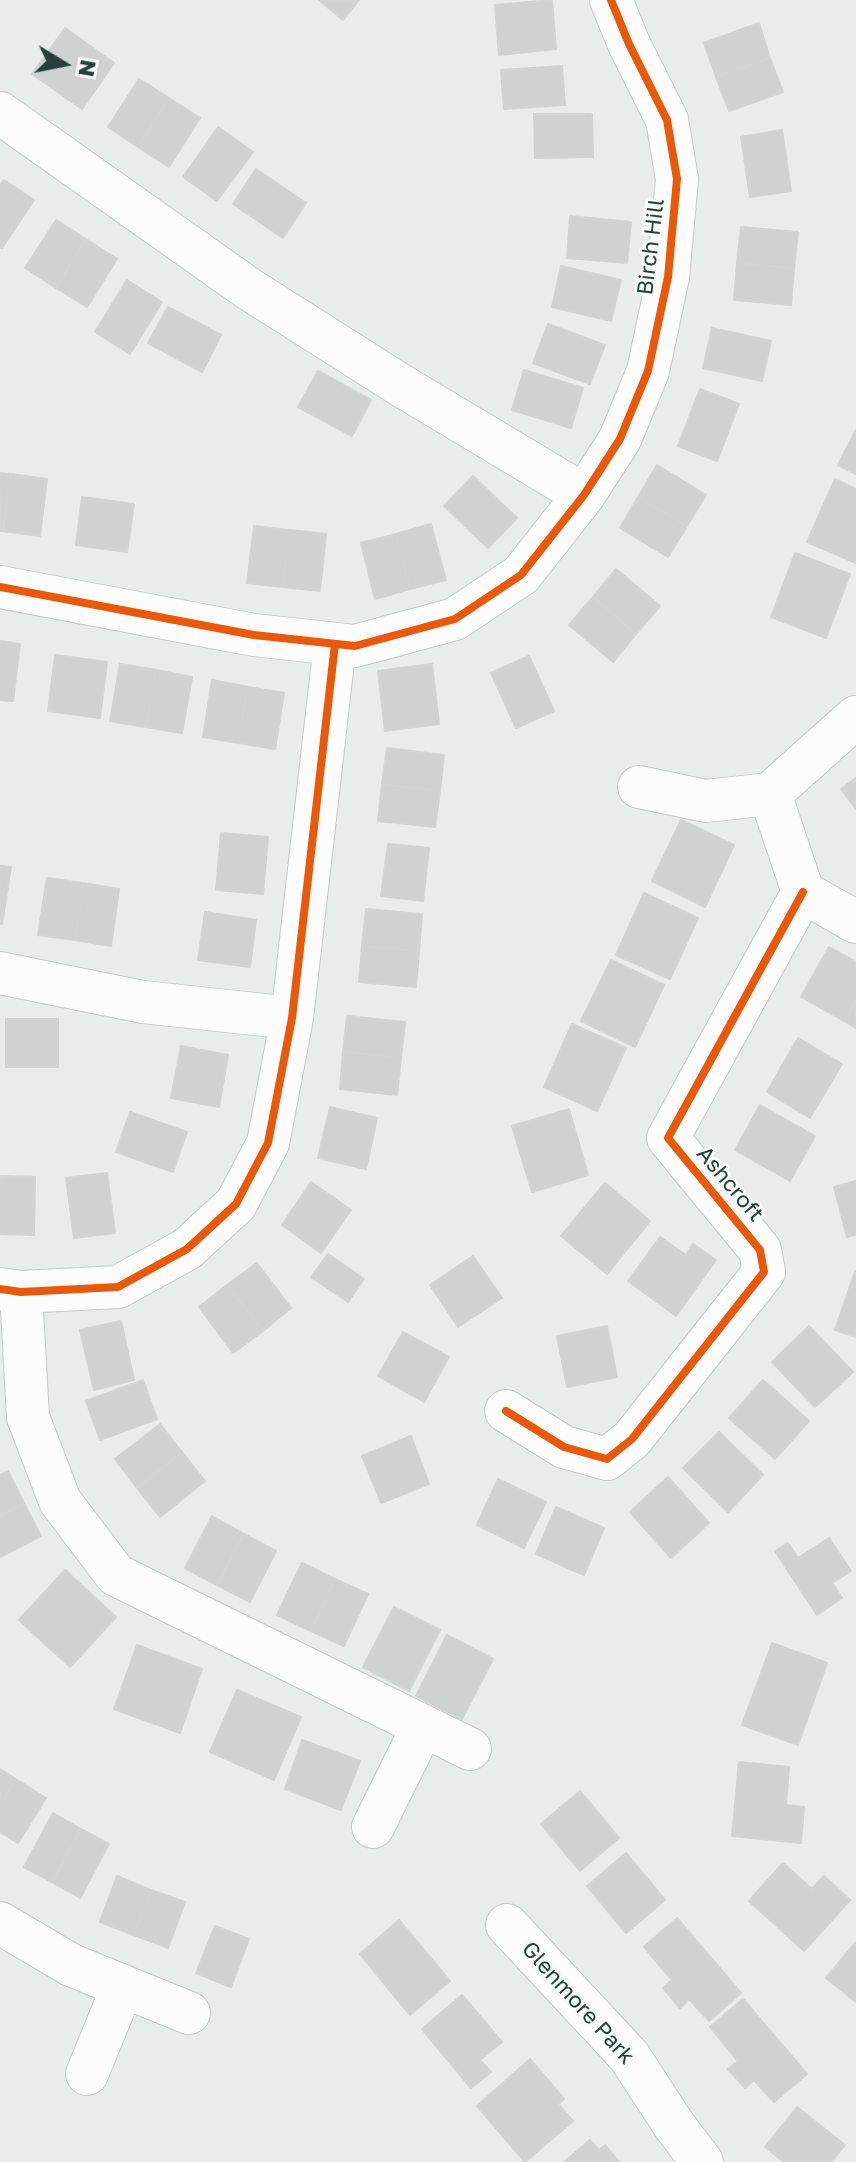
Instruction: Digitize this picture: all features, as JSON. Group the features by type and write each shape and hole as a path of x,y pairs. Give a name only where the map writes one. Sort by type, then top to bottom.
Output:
{"street":[{"name":"Birch Hill","path":"0,587 254,635 355,646 455,619 521,575 584,495 620,439 648,371 668,277 677,179 667,120 611,0"},
{"path":"0,113 249,289 402,386 584,495"},
{"path":"335,644 292,1018 268,1143 236,1204 187,1249 118,1287 10,1291 28,1417 60,1501 116,1575 470,1749"},
{"path":"639,787 706,801 770,794 856,717"},
{"path":"770,794 803,892 856,922"},
{"name":"Ashcroft","path":"506,1411 564,1447 607,1459 632,1439 764,1272 760,1250 668,1138 803,892"},
{"path":"0,973 143,1002 292,1018"},
{"path":"373,1827 423,1726"},
{"path":"0,1923 71,1965 189,2013"},
{"name":"Glenmore Park","path":"507,1925 629,2056 702,2162"},
{"path":"87,2074 123,1986"}],"building":[{"path":"319,0 359,0 343,20"},
{"path":"552,0 556,49 499,55 495,5"},
{"path":"759,23 770,58 716,77 704,43"},
{"path":"65,28 114,63 82,109 32,74"},
{"path":"770,58 783,92 729,111 716,77"},
{"path":"562,66 565,105 504,109 501,70"},
{"path":"139,79 169,98 138,147 108,127"},
{"path":"169,98 200,118 169,167 138,147"},
{"path":"534,114 592,114 593,157 535,158"},
{"path":"218,127 253,152 217,201 183,177"},
{"path":"782,130 791,191 750,197 741,137"},
{"path":"256,169 306,203 283,238 233,204"},
{"path":"4,180 34,200 2,248 0,185"},
{"path":"570,216 631,222 627,263 567,258"},
{"path":"56,220 86,239 56,288 25,268"},
{"path":"741,227 798,232 794,268 737,263"},
{"path":"86,239 117,259 87,307 56,288"},
{"path":"737,263 794,268 791,305 734,300"},
{"path":"561,266 621,280 611,321 552,307"},
{"path":"127,280 162,302 130,354 95,332"},
{"path":"168,307 221,335 202,372 148,343"},
{"path":"548,324 605,345 590,384 533,363"},
{"path":"712,328 771,341 762,381 703,368"},
{"path":"524,370 583,388 571,428 512,410"},
{"path":"318,371 371,400 352,436 298,407"},
{"path":"700,389 739,404 717,461 678,446"},
{"path":"856,430 856,474 838,465"},
{"path":"657,465 706,495 687,526 638,497"},
{"path":"0,473 11,474 3,531 0,531"},
{"path":"11,474 47,479 40,536 3,531"},
{"path":"473,476 517,518 488,548 444,506"},
{"path":"835,479 856,489 856,563 807,542"},
{"path":"82,497 134,504 127,552 76,545"},
{"path":"638,497 687,526 668,557 620,528"},
{"path":"431,524 446,580 410,589 396,534"},
{"path":"254,526 290,530 283,587 247,583"},
{"path":"290,530 326,534 320,591 283,587"},
{"path":"396,534 410,589 375,599 361,543"},
{"path":"795,553 850,574 826,638 771,617"},
{"path":"616,569 660,606 636,634 593,597"},
{"path":"593,597 636,634 613,662 569,625"},
{"path":"0,641 20,644 13,701 0,700"},
{"path":"55,655 107,662 100,718 48,711"},
{"path":"529,656 554,711 516,728 491,673"},
{"path":"120,664 156,670 146,727 110,721"},
{"path":"432,664 439,724 385,731 378,671"},
{"path":"156,670 192,677 182,733 146,727"},
{"path":"212,680 248,687 238,743 203,737"},
{"path":"248,687 284,693 275,749 238,743"},
{"path":"387,748 444,755 440,791 382,784"},
{"path":"856,778 856,809 841,789"},
{"path":"382,784 440,791 435,827 378,821"},
{"path":"681,820 734,845 705,907 652,881"},
{"path":"221,833 268,837 263,894 216,890"},
{"path":"388,844 429,848 423,901 381,896"},
{"path":"0,866 11,867 2,924 0,924"},
{"path":"47,878 83,883 75,940 38,935"},
{"path":"83,883 119,889 111,946 75,940"},
{"path":"644,893 698,918 670,979 616,955"},
{"path":"366,909 422,914 419,951 362,946"},
{"path":"205,912 256,920 250,967 198,960"},
{"path":"362,946 419,951 416,987 359,982"},
{"path":"829,947 856,962 856,1000 844,1021 801,997"},
{"path":"611,960 664,985 635,1047 581,1021"},
{"path":"856,1000 856,1028 844,1021"},
{"path":"347,1016 405,1022 401,1058 343,1052"},
{"path":"6,1019 58,1019 58,1067 6,1067"},
{"path":"572,1024 626,1048 597,1111 544,1087"},
{"path":"798,1038 842,1064 810,1118 767,1092"},
{"path":"181,1046 228,1055 219,1107 171,1098"},
{"path":"343,1052 401,1058 397,1095 340,1089"},
{"path":"760,1105 815,1136 790,1181 735,1150"},
{"path":"330,1107 377,1118 366,1169 318,1158"},
{"path":"569,1109 588,1175 532,1192 512,1126"},
{"path":"130,1112 187,1132 173,1172 116,1152"},
{"path":"107,1173 115,1233 74,1238 66,1178"},
{"path":"0,1176 35,1177 34,1235 0,1234"},
{"path":"856,1181 856,1234 847,1237 834,1187"},
{"path":"311,1182 351,1210 321,1253 282,1225"},
{"path":"605,1183 650,1221 607,1274 561,1236"},
{"path":"660,1237 686,1255 693,1244 716,1260 676,1316 628,1281"},
{"path":"328,1254 364,1279 348,1302 311,1277"},
{"path":"473,1256 502,1298 458,1327 430,1285"},
{"path":"257,1263 291,1308 263,1331 227,1285"},
{"path":"856,1271 856,1337 835,1330"},
{"path":"227,1285 263,1331 233,1353 199,1307"},
{"path":"121,1321 134,1380 94,1390 80,1330"},
{"path":"607,1326 617,1377 567,1387 557,1336"},
{"path":"809,1326 853,1372 815,1407 772,1362"},
{"path":"403,1332 449,1357 424,1402 378,1376"},
{"path":"143,1380 157,1419 100,1440 86,1401"},
{"path":"763,1380 809,1421 775,1459 729,1418"},
{"path":"160,1424 182,1452 137,1488 115,1459"},
{"path":"719,1432 763,1475 728,1512 683,1468"},
{"path":"411,1436 429,1484 381,1503 362,1456"},
{"path":"182,1452 205,1481 160,1517 137,1488"},
{"path":"8,1471 24,1503 0,1516 0,1475"},
{"path":"668,1477 709,1523 671,1558 630,1512"},
{"path":"498,1479 546,1502 524,1548 477,1525"},
{"path":"24,1503 41,1536 0,1557 0,1516"},
{"path":"556,1507 604,1528 584,1575 536,1554"},
{"path":"212,1516 244,1534 217,1585 185,1568"},
{"path":"244,1534 276,1551 250,1602 217,1585"},
{"path":"829,1538 851,1571 832,1583 842,1598 817,1615 775,1551 788,1543 798,1558"},
{"path":"302,1563 335,1579 311,1631 277,1615"},
{"path":"65,1570 116,1617 70,1667 19,1620"},
{"path":"335,1579 368,1594 344,1646 311,1631"},
{"path":"394,1607 440,1630 409,1691 363,1667"},
{"path":"447,1635 493,1659 462,1719 416,1696"},
{"path":"772,1643 827,1663 798,1745 742,1725"},
{"path":"137,1645 202,1669 180,1733 114,1709"},
{"path":"237,1690 301,1717 274,1780 210,1752"},
{"path":"302,1740 360,1761 341,1810 285,1789"},
{"path":"739,1762 789,1767 786,1805 804,1807 801,1843 732,1836"},
{"path":"0,1769 16,1779 0,1806"},
{"path":"16,1779 46,1798 18,1843 0,1832 0,1806"},
{"path":"580,1791 619,1838 580,1871 541,1824"},
{"path":"53,1813 81,1829 52,1882 24,1867"},
{"path":"81,1829 109,1844 80,1898 52,1882"},
{"path":"626,1853 665,1900 626,1933 587,1886"},
{"path":"783,1863 812,1889 824,1876 850,1900 804,1951 749,1901"},
{"path":"117,1876 151,1890 134,1935 100,1922"},
{"path":"151,1890 185,1902 168,1948 134,1935"},
{"path":"677,1918 741,1993 709,2021 689,1999 680,2008 663,1988 672,1980 644,1947"},
{"path":"399,1920 450,1981 410,2015 360,1954"},
{"path":"215,1926 249,1939 231,1987 196,1973"},
{"path":"856,1942 856,2002 826,1978"},
{"path":"462,1995 502,2042 480,2060 491,2072 471,2088 422,2029"},
{"path":"743,1999 807,2074 774,2102 754,2080 745,2088 728,2069 738,2061 710,2027"},
{"path":"530,2059 564,2099 558,2104 573,2121 525,2162 477,2106"},
{"path":"797,2107 845,2145 831,2162 784,2162 765,2147"},
{"path":"590,2140 599,2150 605,2145 619,2162 564,2162"}],"cycle path":[{"path":"0,587 254,635 355,646 455,619 521,575 584,495 620,439 648,371 668,277 677,179 667,120 611,0"},
{"path":"0,1289 21,1292 118,1287 187,1249 236,1204 268,1143 292,1018 335,644"},
{"path":"506,1411 564,1447 607,1459 632,1439 764,1272 760,1250 668,1138 803,892"}]}
